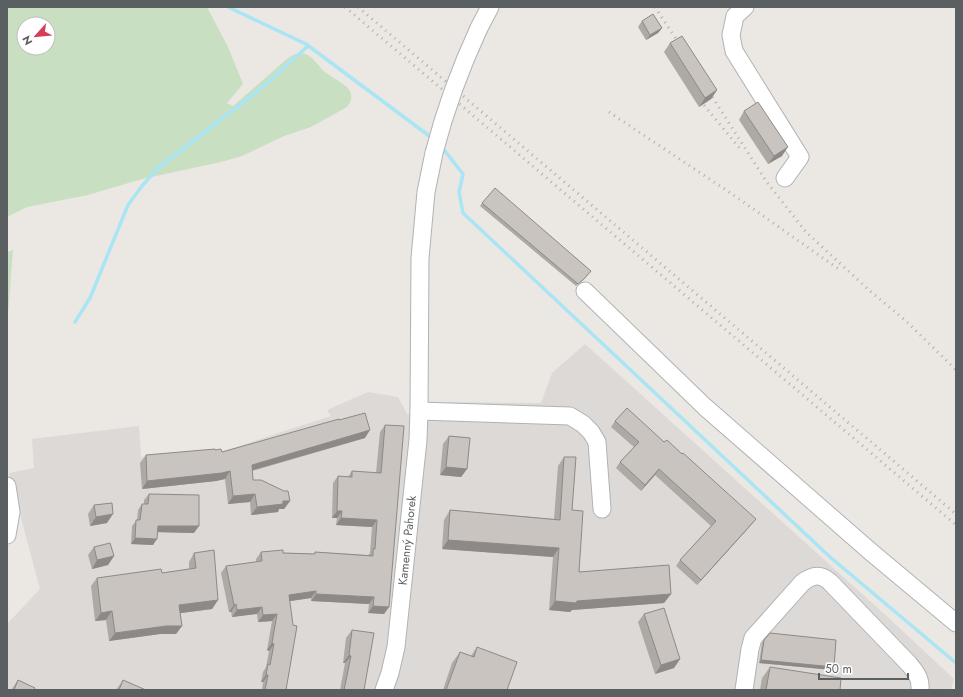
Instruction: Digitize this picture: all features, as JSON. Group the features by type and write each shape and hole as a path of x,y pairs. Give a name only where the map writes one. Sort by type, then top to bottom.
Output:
{"street":[{"name":"Kamenný Pahorek","path":"384,690 394,658 415,477 419,411 420,258 426,192 434,153 446,108 466,56 490,7"},
{"path":"745,7 736,16 731,35 734,51 800,157 785,178"},
{"path":"585,291 705,407 871,552 956,623"},
{"path":"419,411 570,416 583,424 591,432 597,442 602,509"},
{"path":"7,486 11,512 7,535"},
{"path":"744,690 753,638 802,583 812,576 818,575 830,582 909,664 918,676 920,690"}],"shaded area":[{"path":"585,344 891,620 954,679 951,690 7,690 7,624 40,589 9,473 34,468 32,439 139,426 141,457 203,452 205,457 331,416 327,410 368,392 398,397 407,414 434,413 440,402 541,403 552,373"}],"green space":[{"path":"7,7 207,7 228,47 243,84 227,103 233,106 288,58 300,53 310,56 326,73 342,83 350,91 351,101 347,107 311,127 284,136 242,156 142,179 88,195 27,207 7,217"},
{"path":"13,250 7,327 7,252"}],"building":[{"path":"653,14 662,28 650,35 642,21"},
{"path":"682,36 717,90 705,98 670,43"},
{"path":"758,102 788,147 774,156 744,111"},
{"path":"495,188 591,271 584,279 578,284 482,203"},
{"path":"627,408 664,442 667,440 682,454 683,453 756,519 701,580 680,560 716,521 659,469 645,485 620,462 639,442 615,421"},
{"path":"365,413 370,430 252,465 253,480 261,480 284,491 288,491 290,501 283,501 283,504 257,507 255,494 233,496 230,471 147,481 146,455 215,449 221,449 222,452"},
{"path":"385,425 404,426 389,607 373,606 374,597 316,594 316,591 289,595 293,625 297,626 286,690 265,690 268,675 266,675 268,664 270,665 274,644 272,643 277,614 263,615 262,607 237,610 236,604 234,605 226,566 262,561 261,552 283,550 283,553 315,554 315,552 373,556 373,549 375,549 377,520 341,518 342,511 337,511 338,476 352,477 352,471 381,473"},
{"path":"449,436 470,438 467,469 446,467"},
{"path":"564,457 576,457 572,510 583,511 579,572 669,565 671,594 577,601 576,603 555,601 559,548 448,540 450,510 560,520"},
{"path":"149,494 199,495 199,526 158,526 157,539 135,538 136,520 140,520 142,504 148,504"},
{"path":"112,503 113,514 96,517 94,505"},
{"path":"110,543 114,556 97,560 94,547"},
{"path":"214,550 218,600 179,605 182,626 166,626 115,633 112,611 101,613 97,578 161,569 162,573 196,568 194,553"},
{"path":"664,608 680,659 661,665 644,614"},
{"path":"352,630 374,633 364,690 344,690 351,656 349,655"},
{"path":"770,633 836,640 834,667 761,660 764,640"},
{"path":"477,647 517,662 507,690 446,690 460,652 474,657"},
{"path":"770,667 841,678 840,690 766,690"},
{"path":"18,680 35,688 34,690 14,690"},
{"path":"123,680 146,690 119,690"}],"waterway":[{"path":"228,7 306,44 432,138"},
{"path":"75,322 90,298 128,205 142,186 158,168 258,91 308,46"},
{"path":"441,146 463,174 459,192 463,213 830,557 956,663"}],"railway":[{"path":"345,7 956,525"},
{"path":"358,7 956,514"},
{"path":"655,7 682,48"},
{"path":"706,87 766,181 806,232 870,291 905,320 956,370"},
{"path":"698,95 703,104 742,151"},
{"path":"609,112 732,194 840,270"}]}
